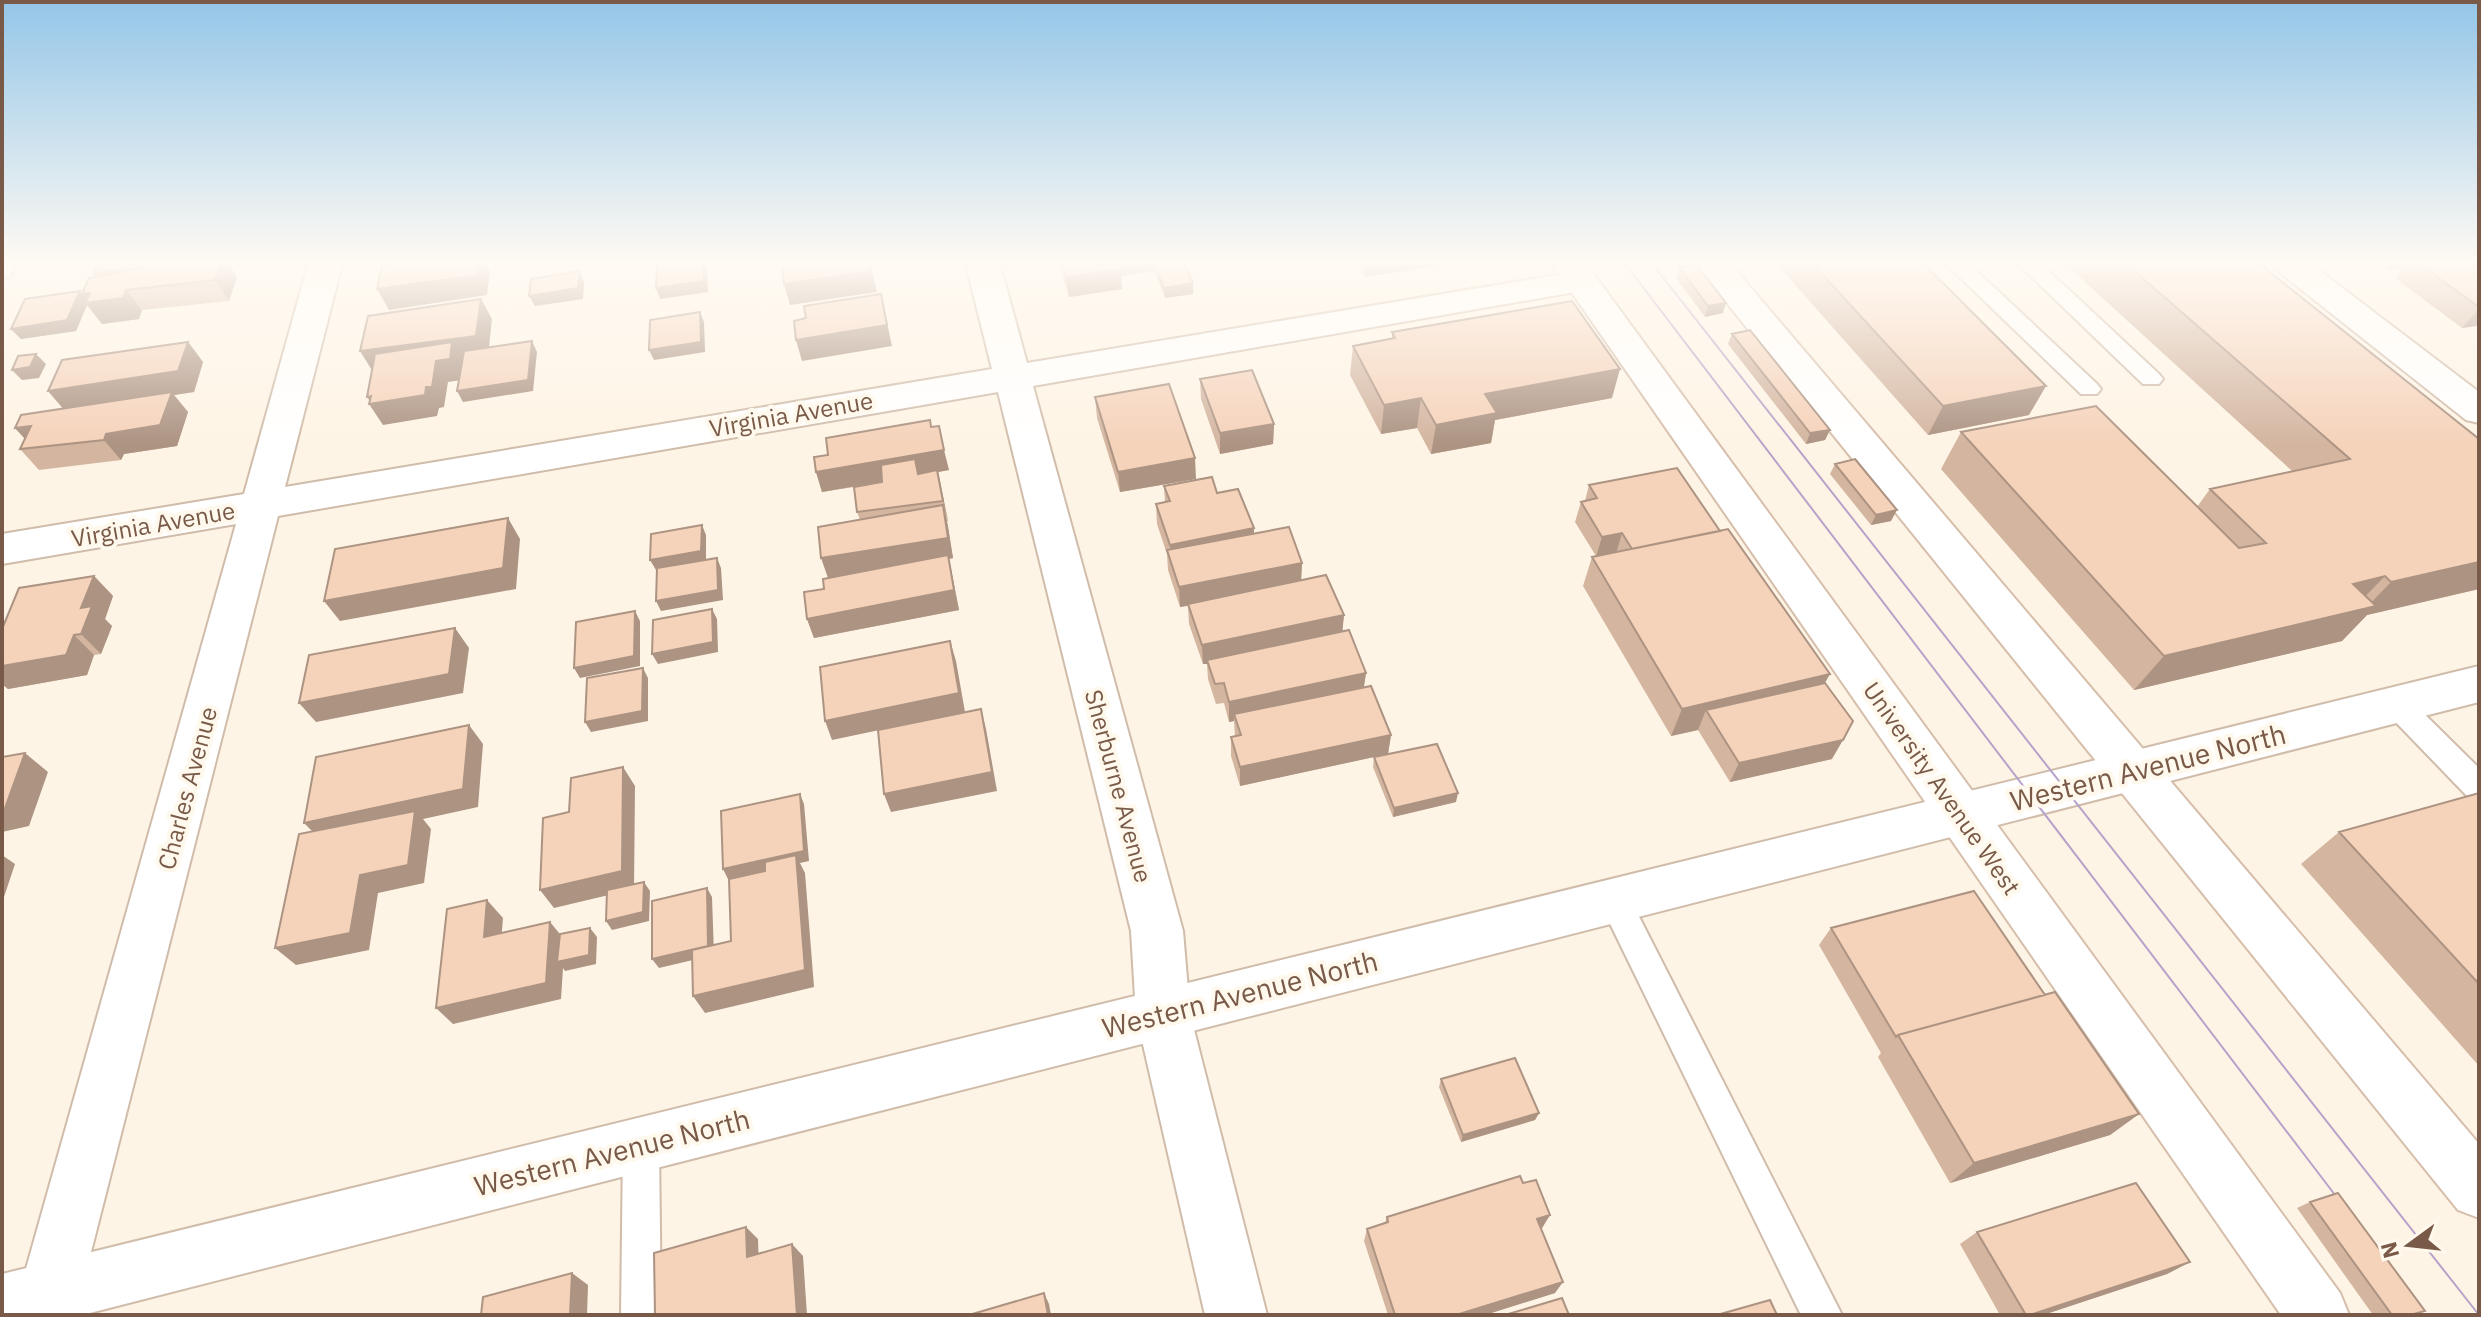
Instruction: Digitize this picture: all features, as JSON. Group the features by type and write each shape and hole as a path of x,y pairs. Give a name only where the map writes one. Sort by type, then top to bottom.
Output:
{"street":[{"name":"Charles Avenue","path":"32,1304 262,505 310,322"},
{"name":"Sherburne Avenue","path":"999,322 1157,931 1163,1014 1236,1315"},
{"name":"Virginia Avenue","path":"2,549 1013,376 1299,322"},
{"name":"University Avenue West","path":"1611,322 2318,1315"},
{"path":"1761,322 2479,1189"},
{"path":"2365,322 2479,411"},
{"name":"Western Avenue North","path":"32,1304 641,1145 2479,684"}],"lane":[{"path":"2019,322 2089,389"},
{"path":"2091,322 2151,379"},
{"path":"2396,704 2479,788"},
{"path":"1615,901 1822,1315"},
{"path":"641,1145 641,1315"}],"building":[{"path":"14,322 52,322 11,329"},
{"path":"367,322 478,322 476,336 360,351"},
{"path":"650,322 700,322 701,342 649,350"},
{"path":"794,322 887,322 887,325 796,340"},
{"path":"1447,322 1587,322 1620,369 1485,394 1497,413 1436,425 1421,398 1384,405 1353,346 1395,338 1392,332"},
{"path":"1866,322 1982,322 2046,386 1943,406"},
{"path":"2193,322 2333,322 2479,439 2479,562 2391,582 2385,576 2353,584 2376,606 2164,656 1961,432 2096,406 2239,548 2266,543 2210,489 2350,459"},
{"path":"1750,330 1830,430 1810,433 1732,334"},
{"path":"532,341 528,380 457,391 464,351"},
{"path":"188,342 178,371 48,391 62,360"},
{"path":"452,342 450,359 436,361 432,387 426,387 425,395 369,404 371,396 367,397 375,354"},
{"path":"36,354 30,367 12,370 18,356"},
{"path":"1252,370 1274,424 1220,433 1200,379"},
{"path":"1169,384 1195,458 1118,472 1095,397"},
{"path":"172,392 160,425 106,434 104,440 20,449 31,426 15,428 21,415"},
{"path":"930,420 931,427 939,426 944,450 816,472 814,457 828,455 826,438"},
{"path":"915,459 918,474 937,470 943,501 857,512 854,487 882,482 881,465"},
{"path":"1855,459 1897,510 1876,515 1835,464"},
{"path":"1677,468 1720,531 1632,549 1622,533 1602,537 1581,502 1597,498 1589,485"},
{"path":"1212,477 1217,493 1238,489 1254,528 1170,545 1156,504 1170,501 1164,486"},
{"path":"943,505 948,538 821,558 818,527"},
{"path":"508,518 503,568 324,601 335,549"},
{"path":"702,525 701,551 650,560 651,534"},
{"path":"1289,527 1302,563 1179,587 1167,550"},
{"path":"1728,529 1830,674 1682,709 1592,557"},
{"path":"948,555 954,590 807,619 804,592 824,589 823,579"},
{"path":"717,558 718,590 656,601 657,568"},
{"path":"1326,575 1344,615 1202,645 1188,604"},
{"path":"94,576 81,608 92,606 81,634 74,635 66,655 2,666 2,629 19,588"},
{"path":"712,609 713,642 652,654 653,620"},
{"path":"635,611 634,656 574,668 576,622"},
{"path":"455,628 449,674 299,703 309,655"},
{"path":"1349,630 1366,673 1229,702 1224,683 1215,684 1207,660"},
{"path":"950,641 959,693 825,721 820,667"},
{"path":"643,668 642,711 585,722 587,678"},
{"path":"1825,683 1853,721 1843,740 1739,763 1706,710"},
{"path":"1371,686 1391,735 1240,767 1231,737 1241,735 1234,714"},
{"path":"981,709 992,772 884,794 878,730"},
{"path":"469,725 463,789 304,823 316,757"},
{"path":"1437,744 1458,793 1394,808 1374,757"},
{"path":"25,753 5,808 2,808 2,757"},
{"path":"623,767 622,871 540,890 543,818 569,812 571,778"},
{"path":"2479,793 2479,984 2339,832"},
{"path":"800,794 804,851 723,869 721,811"},
{"path":"415,811 408,865 360,875 350,933 275,948 299,834"},
{"path":"796,855 805,970 693,996 692,950 731,941 729,879 765,871 765,862"},
{"path":"644,882 643,912 606,921 607,890"},
{"path":"707,888 708,946 652,959 652,901"},
{"path":"1974,891 2045,995 1896,1037 1831,928"},
{"path":"487,900 484,937 550,922 546,983 436,1008 447,909"},
{"path":"590,928 589,955 557,962 560,934"},
{"path":"2055,992 2139,1114 1974,1163 1898,1035"},
{"path":"1515,1058 1539,1113 1463,1135 1441,1079"},
{"path":"1520,1176 1523,1183 1536,1180 1550,1215 1537,1219 1563,1282 1456,1315 1395,1315 1367,1229 1388,1222 1387,1217"},
{"path":"2136,1183 2190,1262 2026,1315 1977,1232"},
{"path":"2338,1193 2425,1311 2392,1315 2310,1202"},
{"path":"746,1227 747,1257 792,1244 797,1315 655,1315 654,1253"},
{"path":"572,1273 570,1315 481,1315 483,1297"},
{"path":"1044,1293 1048,1315 969,1315"},
{"path":"1562,1298 1569,1315 1505,1315"},
{"path":"1770,1300 1777,1315 1717,1315"}],"tram line":[{"path":"1670,322 2348,1212"},
{"path":"1698,322 2479,1315"}]}
